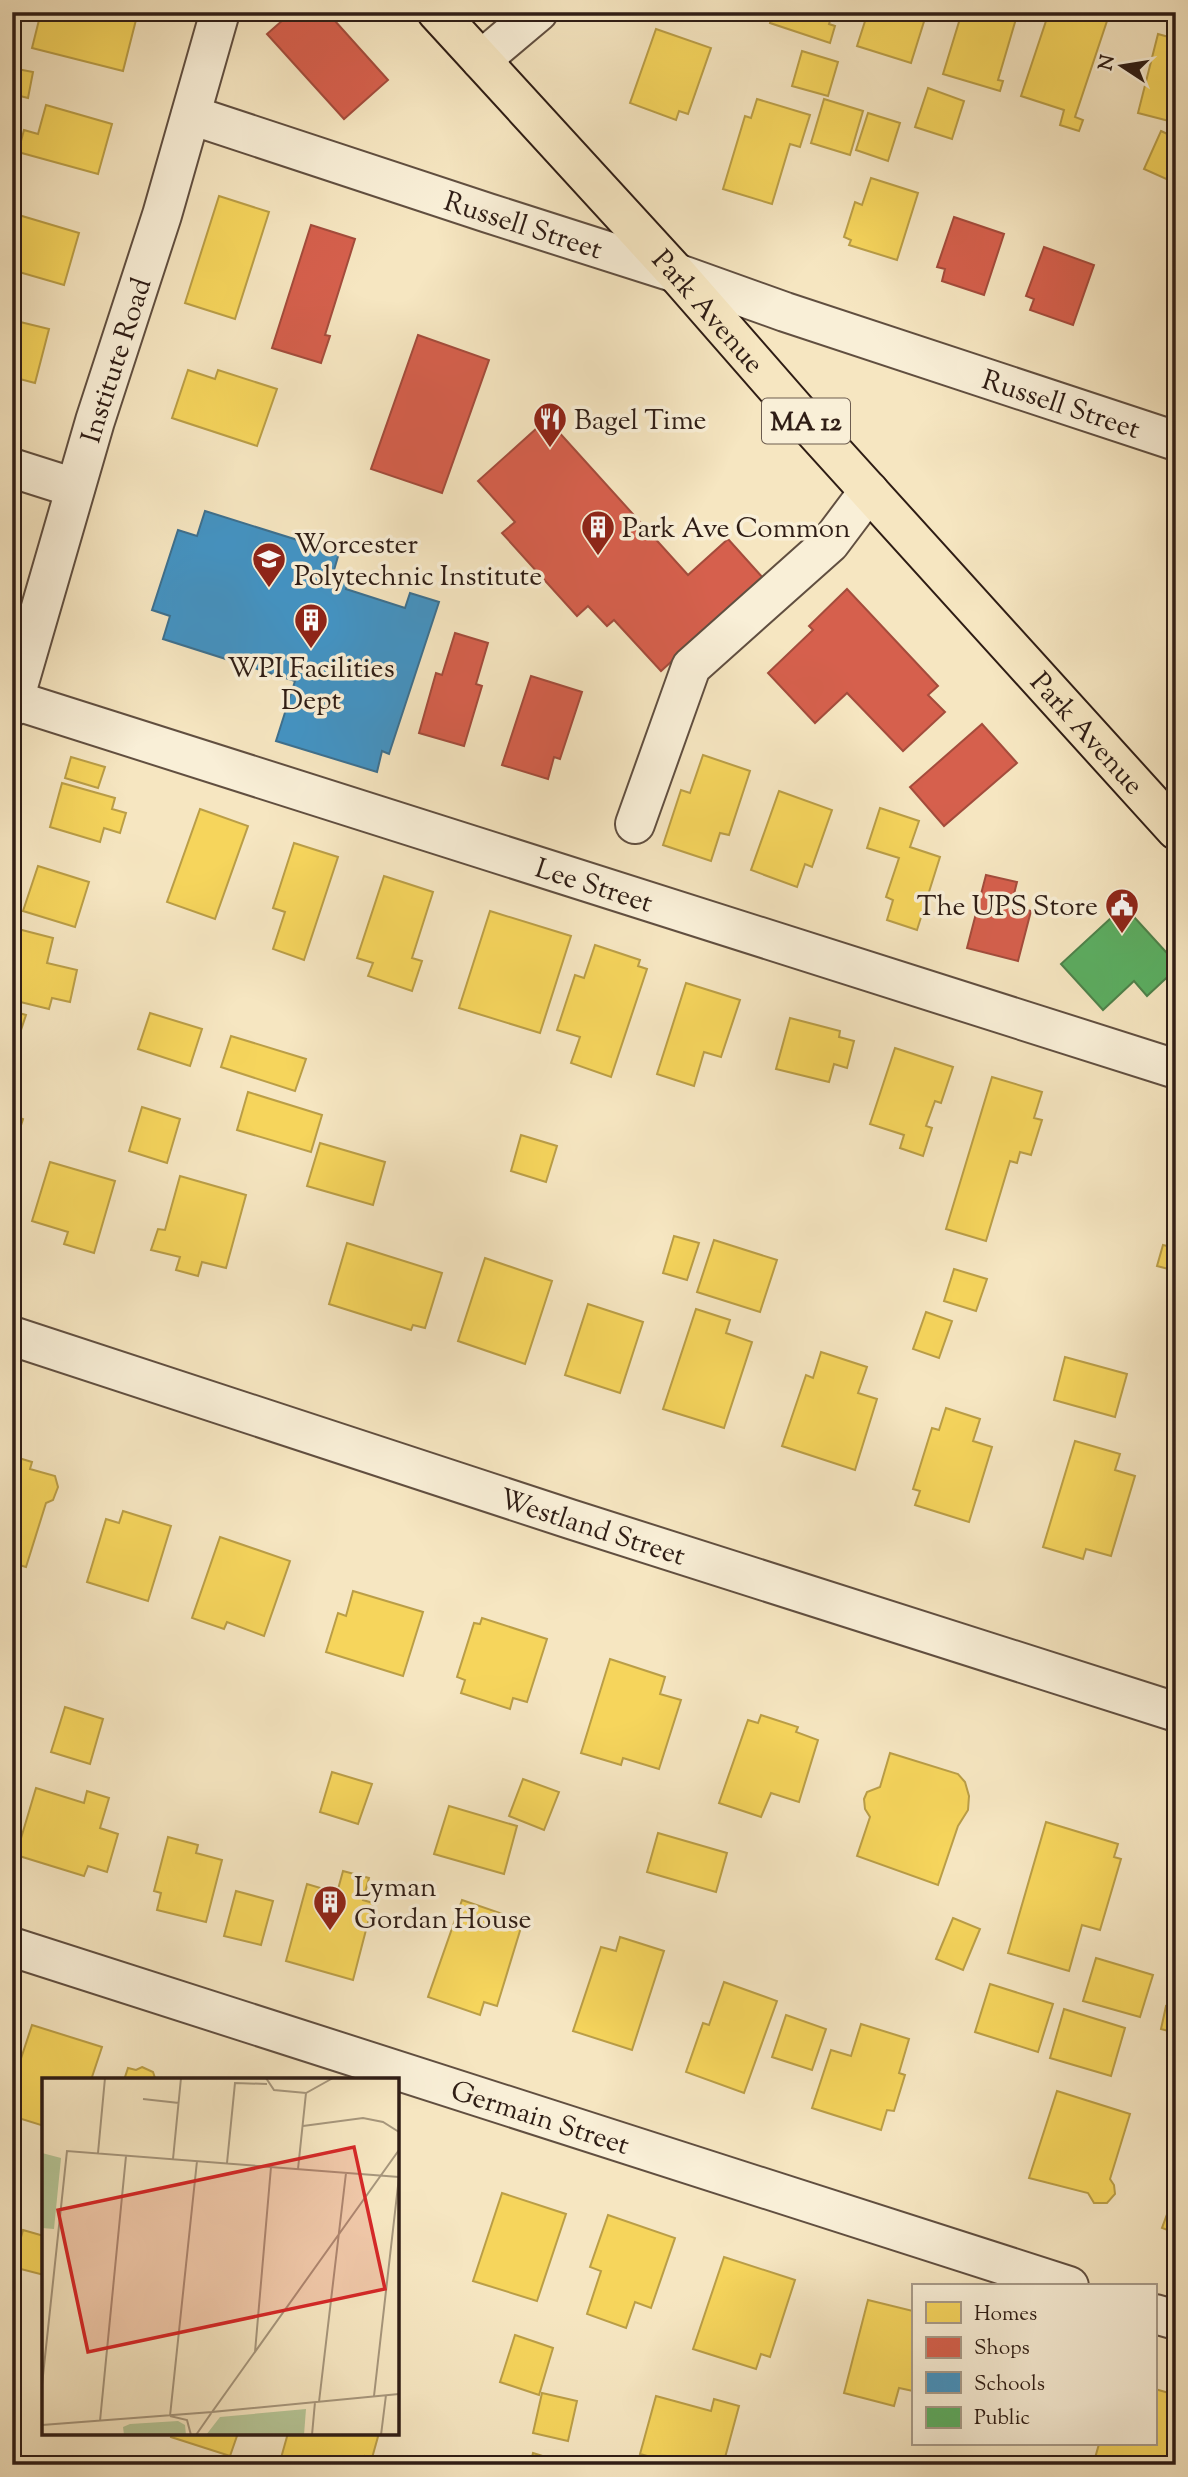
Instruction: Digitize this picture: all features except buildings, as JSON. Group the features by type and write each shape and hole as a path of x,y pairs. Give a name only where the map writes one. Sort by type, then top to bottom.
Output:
{"main road":[{"name":"Park Avenue","path":"437,12 676,272 869,491 1176,830"}],"street":[{"name":"Institute Road","path":"13,703 75,488 162,215 220,12"},
{"path":"481,60 536,13"},
{"name":"Russell Street","path":"191,115 676,272 785,312 1176,441"},
{"path":"12,468 75,488"},
{"path":"635,824 691,667 830,542 869,491"},
{"name":"Lee Street","path":"13,703 1176,1069"},
{"name":"Westland Street","path":"12,1336 570,1519 1176,1712"},
{"name":"Germain Street","path":"12,1947 1063,2284"},
{"path":"1156,2314 1176,2320"}],"place":[{"name":"Bagel Time","path":"550,449"},
{"name":"Park Ave Common","path":"598,557"},
{"name":"Worcester Polytechnic Institute","path":"269,589"},
{"name":"WPI Facilities Dept","path":"311,650"},
{"name":"The UPS Store","path":"1122,935"},
{"name":"Lyman Gordan House","path":"330,1932"}]}
